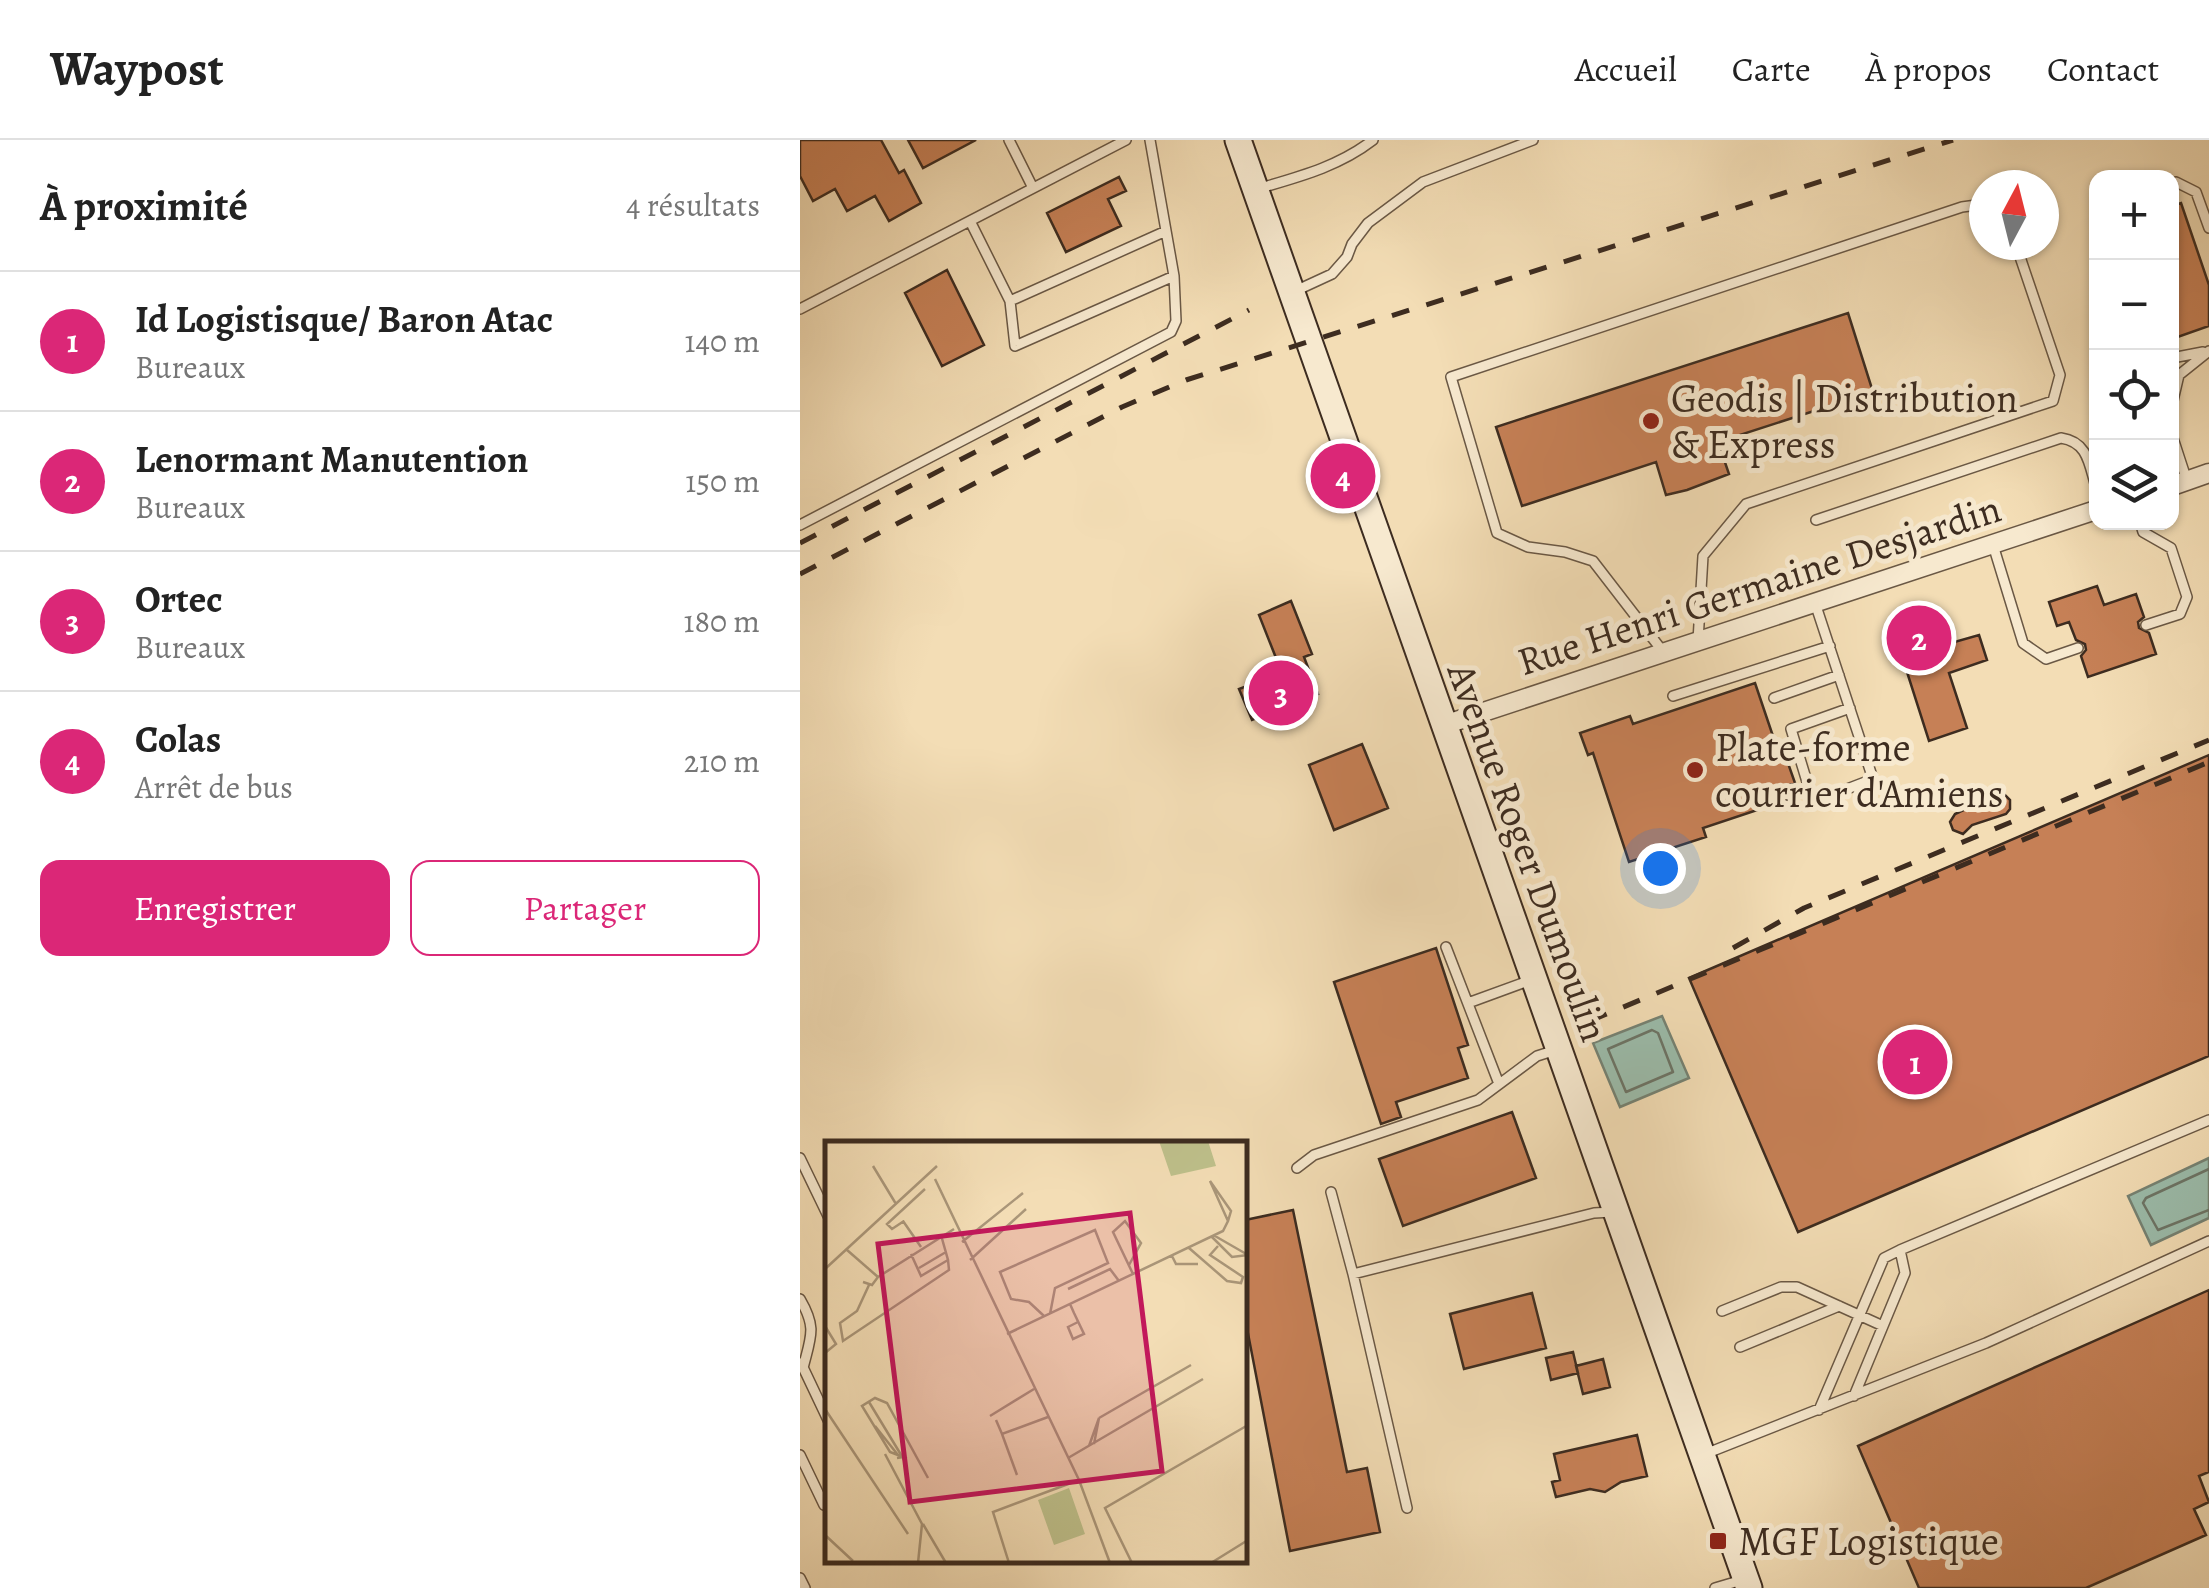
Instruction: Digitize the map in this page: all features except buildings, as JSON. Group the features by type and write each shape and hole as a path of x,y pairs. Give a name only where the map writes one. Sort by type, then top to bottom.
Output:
{"main road":[{"name":"Avenue Roger Dumoulin","path":"1238,140 1748,1583"}],"street":[{"path":"2179,483 2209,474"},
{"name":"Rue Henri Germaine Desjardin","path":"1444,725 2089,512"}],"lane":[{"path":"1009,140 1033,188"},
{"path":"800,309 1126,140"},
{"path":"800,525 1171,332 1176,321 1174,276 1150,140"},
{"path":"1254,190 1322,170 1372,140"},
{"path":"1291,294 1332,274 1368,223 1423,182 1532,140"},
{"path":"2179,184 2196,192 2209,228"},
{"path":"1664,653 1593,562 1564,552 1528,547 1497,533 1451,377 1969,206"},
{"path":"970,220 1010,301 1015,346 1174,276"},
{"path":"1010,301 1166,231"},
{"path":"1698,641 1704,556 1746,504 2053,402 2060,375 2021,260"},
{"path":"2179,357 2208,352"},
{"path":"2179,375 2208,352"},
{"path":"1816,520 2061,438 2078,443 2089,463"},
{"path":"2142,530 2171,548 2187,597 2180,614 2146,626"},
{"path":"1992,545 2023,643 2046,659 2078,648"},
{"path":"1815,603 1840,675 1873,779 1821,798 1811,796 1791,729 1850,708"},
{"path":"1674,696 1830,646"},
{"path":"1774,698 1840,675"},
{"path":"1446,947 1499,1084"},
{"path":"1468,1003 1534,979"},
{"path":"1296,1168 1314,1155 1478,1100 1537,1056 1558,1049"},
{"path":"1819,1410 1884,1258 2209,1120"},
{"path":"800,1158 825,1210"},
{"path":"1331,1192 1407,1508"},
{"path":"1353,1274 1618,1211"},
{"path":"1704,1454 1986,1344 2209,1241"},
{"path":"1854,1396 1905,1273 1900,1250"},
{"path":"1722,1310 1782,1287 1796,1287 1884,1326"},
{"path":"800,1300 814,1329 802,1364 825,1414"},
{"path":"1740,1347 1839,1306"},
{"path":"800,1455 824,1505"},
{"path":"800,1578 804,1588"},
{"path":"1716,1588 1748,1583"}],"water":[{"path":"1662,1016 1689,1078 1620,1107 1593,1043"},
{"path":"2209,1158 2209,1218 2151,1245 2128,1196"}],"railway":[{"path":"800,574 1122,407 1186,380 1953,140"},
{"path":"800,543 1249,310"},
{"path":"1733,948 1804,908 2209,740"},
{"path":"1590,1021 2209,762"}],"place":[{"name":"Geodis | Distribution & Express","path":"1651,421"},
{"name":"Colas","path":"1343,476"},
{"name":"Lenormant Manutention","path":"1919,638"},
{"name":"Ortec","path":"1281,693"},
{"name":"Plate-forme courrier d'Amiens","path":"1695,770"},
{"name":"Id Logistisque/ Baron Atac","path":"1915,1062"},
{"name":"MGF Logistique","path":"1718,1541"}]}
